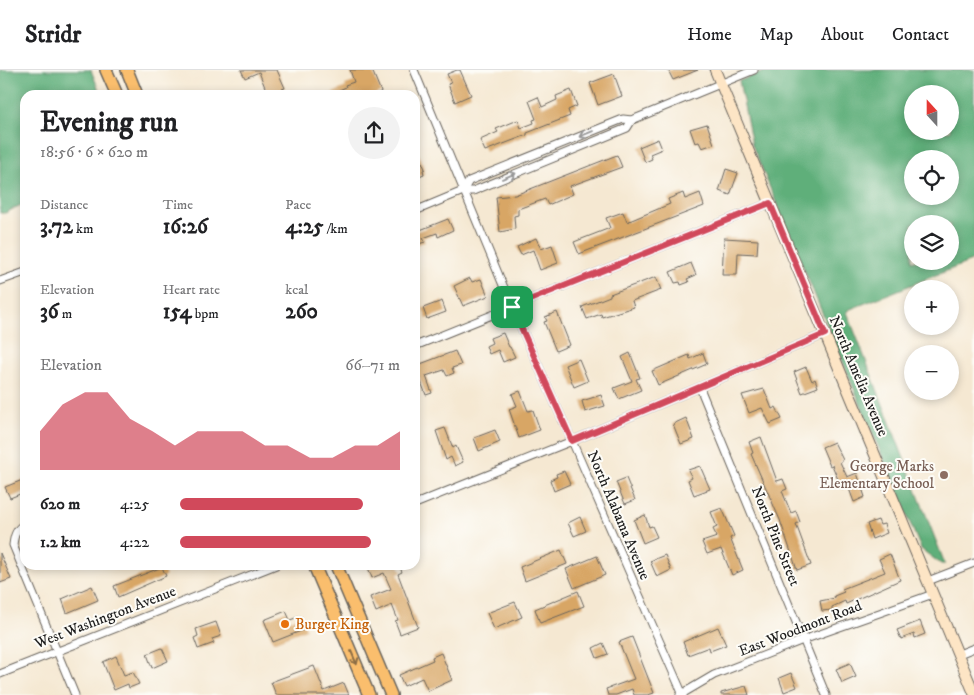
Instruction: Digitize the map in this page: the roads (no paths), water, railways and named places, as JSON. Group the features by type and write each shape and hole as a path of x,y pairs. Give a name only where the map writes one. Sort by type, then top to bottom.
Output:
{"main road":[{"path":"106,70 115,90"},
{"path":"127,70 136,90"},
{"name":"North Amelia Avenue","path":"715,70 974,693"},
{"path":"316,570 369,695"},
{"path":"338,570 391,695"}],"street":[{"name":"North Alabama Avenue","path":"414,70 512,307 681,695"},
{"path":"463,191 469,180 623,119 632,120 754,70"},
{"path":"420,209 463,191 473,191 627,128 632,120"},
{"path":"420,344 770,203"},
{"path":"0,281 20,274"},
{"path":"420,502 700,388 825,334"},
{"name":"North Pine Street","path":"700,388 826,695"},
{"path":"20,528 14,534 13,545 20,562"},
{"path":"928,582 974,563"},
{"path":"23,570 75,695"},
{"name":"West Washington Avenue","path":"0,674 56,650 263,570"},
{"name":"East Woodmont Road","path":"681,695 714,675 803,640 933,594"},
{"path":"959,654 974,648"}],"place":[{"name":"George Marks Elementary School","path":"944,475"},
{"name":"Burger King","path":"285,624"}]}
